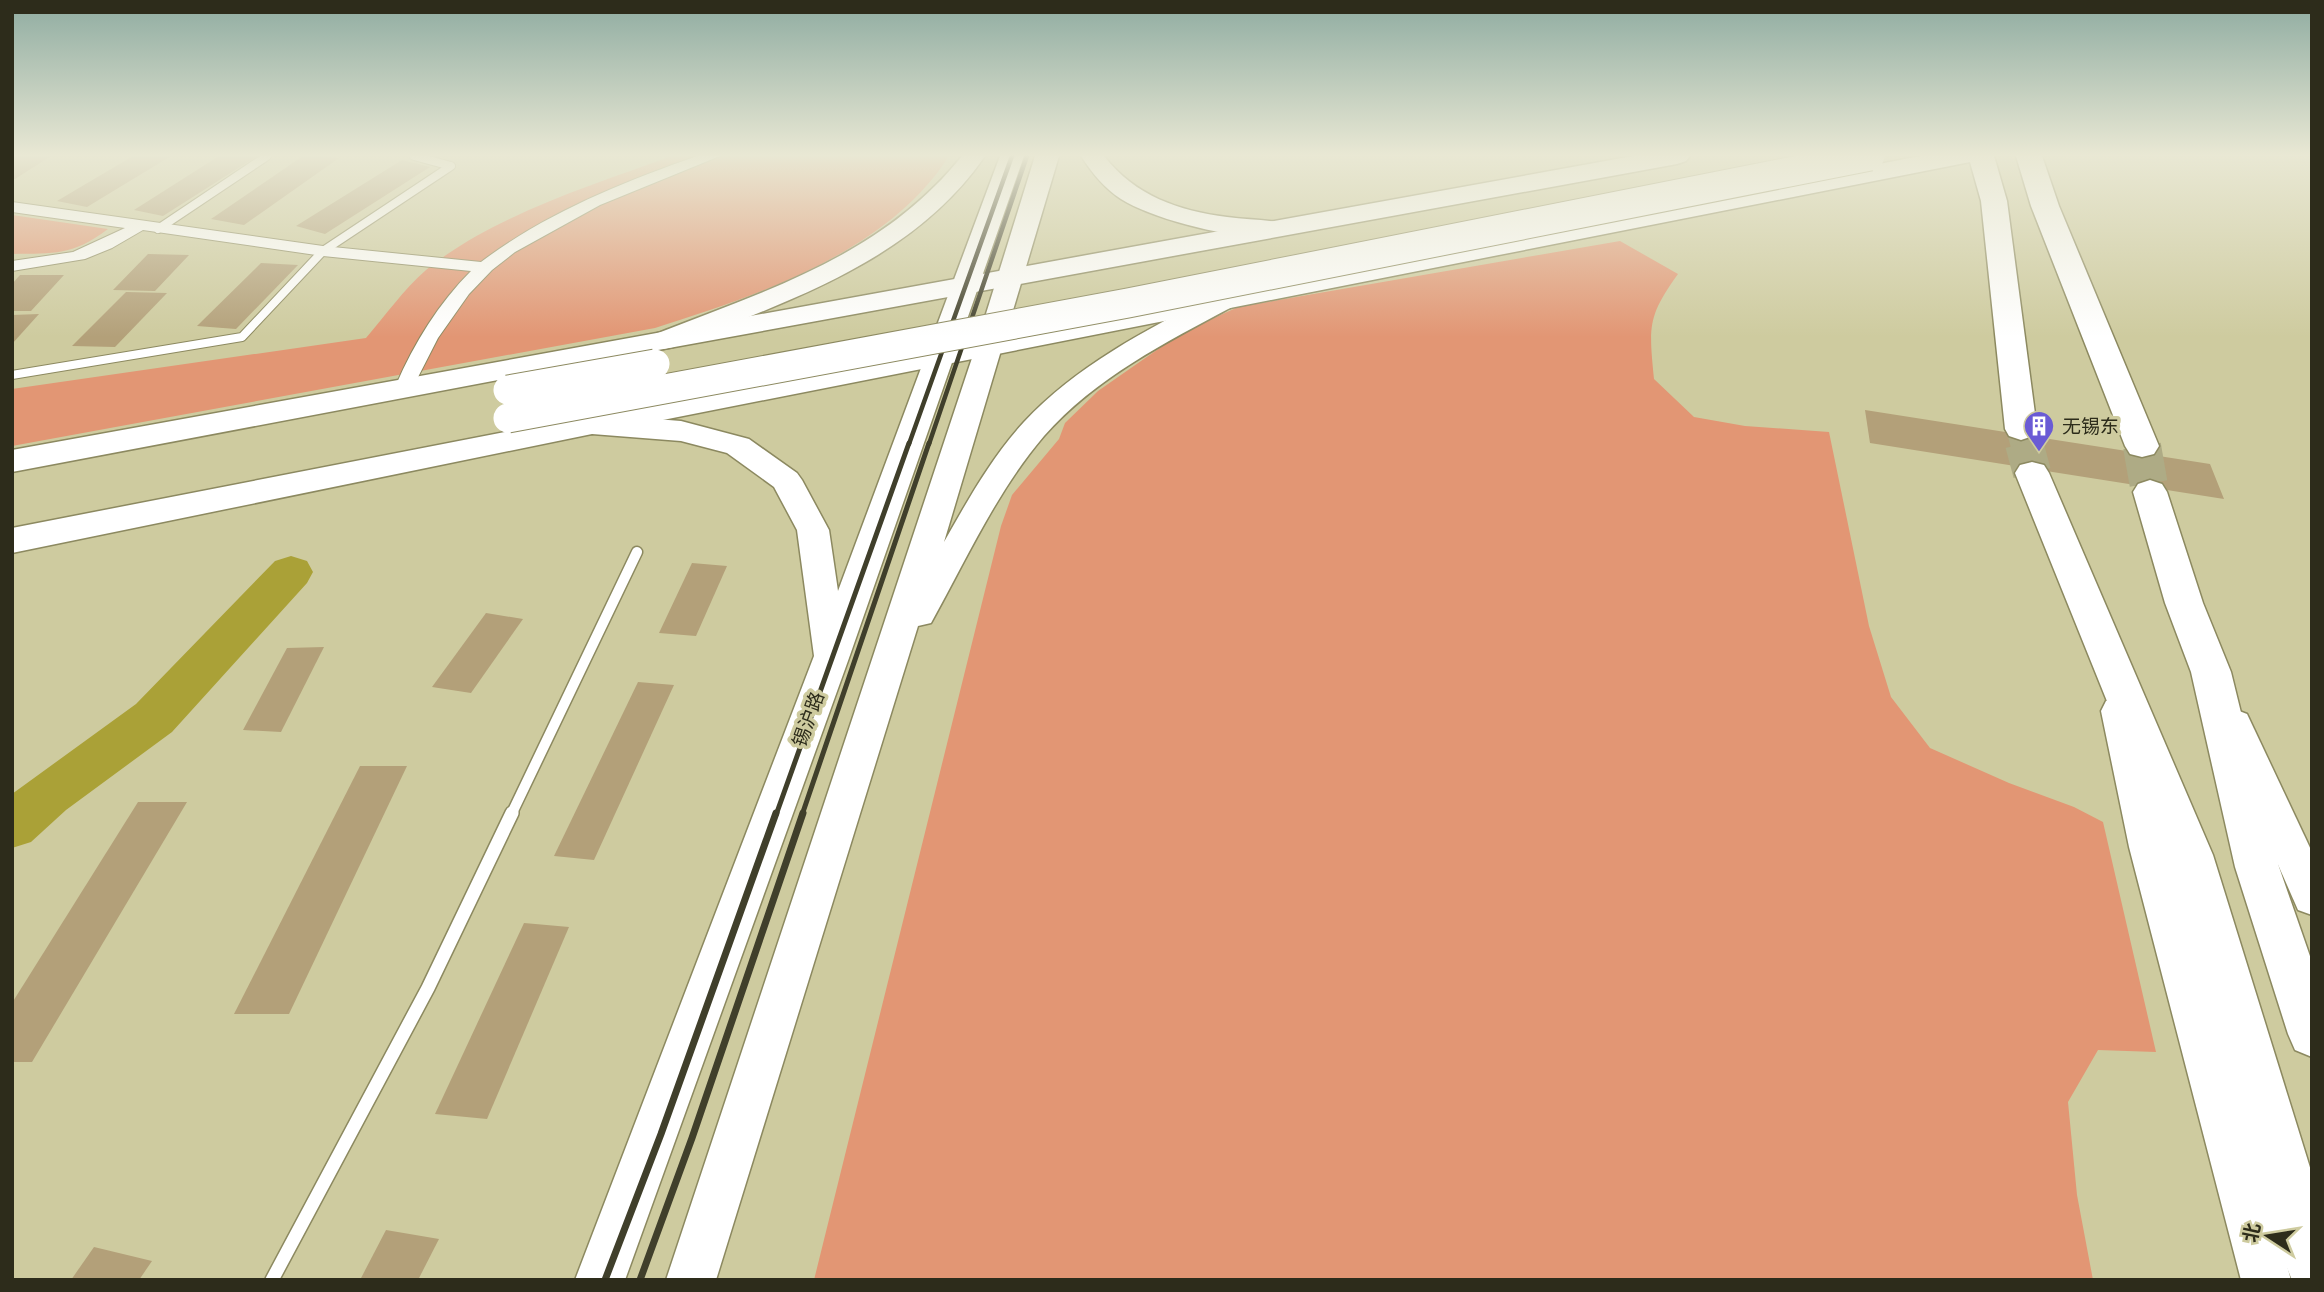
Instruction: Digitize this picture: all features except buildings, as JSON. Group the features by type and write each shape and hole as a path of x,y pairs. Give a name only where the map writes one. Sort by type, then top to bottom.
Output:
{"highway":[{"path":"12,461 405,385 663,341 1347,216"},
{"path":"12,514 508,404 1129,278 1454,216"},
{"path":"12,484 1128,303 1566,216"},
{"path":"12,541 592,424 1661,216"},
{"path":"1996,216 2021,429"},
{"path":"2049,216 2142,446"},
{"path":"2032,473 2191,855 2221,1028 2306,1243"},
{"path":"2150,492 2184,603 2211,672 2257,867 2312,1034"}],"main road":[{"path":"663,341 830,272 875,246 916,216"},
{"name":"锡沪路","path":"600,1280 831,658 990,216"},
{"path":"691,1280 990,346 1028,216"},
{"path":"1190,216 1209,222 1278,229"},
{"path":"886,672 974,522 996,478 1034,429 1059,404 1135,347 1223,301"},
{"path":"592,424 681,431 738,446 786,480 813,530 831,658"},
{"path":"2211,672 2312,897"},
{"path":"2221,1028 2249,1215 2266,1280"}],"street":[{"path":"74,216 323,251 484,267"},
{"path":"405,385 416,356 446,313 484,267 520,240 568,216"},
{"path":"12,266 71,260 103,249 139,226"}],"lane":[{"path":"158,229 177,216"},
{"path":"12,375 242,337 323,251 375,216"},
{"path":"272,1280 428,988 637,552"}],"shaded area":[{"path":"12,216 108,229 73,249 52,253 12,254"},
{"path":"895,216 856,244 777,285 655,328 12,446 12,389 366,338 402,294 426,270 481,233 512,218"},
{"path":"1620,241 1678,274 1660,301 1652,323 1654,379 1694,417 1745,426 1829,432 1869,626 1891,697 1930,748 2009,783 2074,807 2103,822 2156,1052 2098,1050 2068,1102 2077,1195 2093,1280 814,1280 1001,526 1012,495 1059,439 1065,423 1098,391 1174,338 1238,307"}],"waterway":[{"path":"12,826 48,795 154,718 291,572"}],"tunnel":[{"path":"2021,429 2025,444"},
{"path":"2024,443 2032,473"},
{"path":"2142,446 2150,492"}],"railway":[{"path":"909,444 990,216"},
{"path":"929,444 1006,216"},
{"path":"776,815 909,443"},
{"path":"802,815 929,443"},
{"path":"605,1280 661,1134 776,813"},
{"path":"640,1280 692,1138 803,813"}],"place":[{"name":"无锡东","path":"2039,453"}]}
